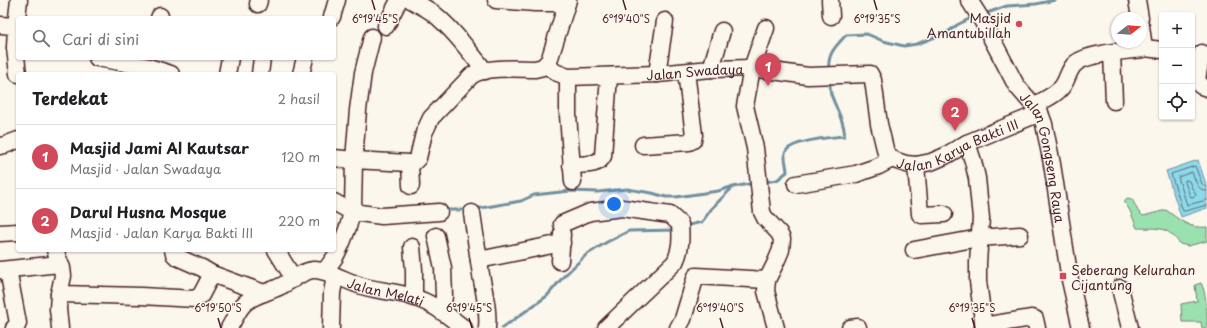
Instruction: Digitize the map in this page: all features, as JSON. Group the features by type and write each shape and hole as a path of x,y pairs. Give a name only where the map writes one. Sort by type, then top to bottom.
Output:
{"street":[{"path":"16,48 8,25 19,0"},
{"path":"332,16 337,0"},
{"path":"386,26 399,0"},
{"path":"412,0 432,13 442,22 485,71"},
{"path":"411,186 415,167 414,162 417,160 424,133 431,118 471,76 475,73 485,71 535,69 543,67 551,55 568,1 535,3 496,0"},
{"path":"1138,0 1139,12"},
{"name":"Jalan Gongseng Raya","path":"974,3 1016,85 1036,109 1044,124 1062,225 1077,327"},
{"path":"657,74 665,21"},
{"path":"766,28 752,68 745,106 755,148 762,212 782,239 781,250 766,280 766,292 776,328"},
{"path":"712,68 722,31"},
{"path":"331,328 332,293 330,274 348,227 352,208 358,110 362,81 372,37"},
{"name":"Jalan Karya Bakti III","path":"870,74 874,80 879,124 886,152 892,159 899,162 916,165 931,162 945,156 967,143 1036,109 1060,90 1069,71 1077,62 1084,58 1095,55 1143,50 1144,48 1159,50"},
{"path":"1112,53 1114,101"},
{"path":"1202,53 1197,79 1201,86 1207,88"},
{"path":"17,60 18,72"},
{"path":"101,60 114,67 150,63 167,72"},
{"path":"227,72 230,60"},
{"path":"260,72 262,60"},
{"path":"302,72 304,60"},
{"name":"Jalan Swadaya","path":"546,64 555,72 568,77 657,74 712,68 752,68 808,76 870,74"},
{"path":"643,145 689,142 693,140 694,135 686,72"},
{"path":"571,165 599,162 603,156 609,76"},
{"path":"568,77 568,115 573,182"},
{"path":"0,146 5,146 16,141"},
{"path":"967,143 977,178 981,218 978,281 983,327 1032,318 1035,319 1037,328"},
{"path":"336,158 415,167"},
{"path":"796,184 856,174 879,166 892,159"},
{"path":"916,165 920,214 944,214"},
{"path":"336,203 382,216 439,212"},
{"path":"560,261 562,221 590,212 622,208 670,215 680,230 680,249 675,262 606,328"},
{"path":"472,213 478,260 486,303 487,328"},
{"path":"0,233 16,232"},
{"path":"914,250 979,238 1020,235"},
{"path":"436,236 443,268 444,296 442,312"},
{"path":"478,260 562,243"},
{"path":"412,247 414,297"},
{"path":"174,252 177,257 212,274 264,293"},
{"path":"277,252 294,279"},
{"path":"14,328 18,323 4,270 57,257 63,276 59,294 58,309 60,328"},
{"path":"229,328 248,300 280,287 312,270 330,274"},
{"path":"59,294 195,299 202,293 212,274"},
{"name":"Jalan Melati","path":"330,274 365,287 414,297 428,303 464,328"},
{"path":"678,328 685,314 696,276 766,280"},
{"path":"1120,288 1130,328"},
{"path":"0,328 6,328"}],"green space":[{"path":"1127,198 1132,199 1138,211 1143,216 1166,210 1190,225 1195,227 1207,227 1207,241 1188,246 1180,244 1171,234 1162,229 1137,228 1124,201"},
{"path":"1201,283 1206,298 1207,328 1202,328 1201,322 1182,322 1181,304 1197,301 1195,285"}],"water":[{"path":"1198,160 1207,187 1207,208 1181,217 1166,171"}],"waterway":[{"path":"984,14 1007,6 1036,4 1055,0"},
{"path":"829,71 829,60 831,55 835,47 846,35 867,34 883,41 904,46 917,44 948,32 957,25 973,17"},
{"path":"764,182 777,180 787,172 785,153 794,145 812,140 844,136 844,127 831,94 830,81"},
{"path":"685,226 702,222 712,208 733,187 754,183"},
{"path":"475,209 521,201 534,195 570,191 598,192 627,189 666,197 676,197 718,191 731,187"},
{"path":"443,210 468,210"},
{"path":"502,328 547,296 564,276 586,255 607,242 629,231 676,230"}],"place":[{"name":"Masjid Amantubillah","path":"1019,24"},
{"name":"Masjid Jami Al Kautsar","path":"768,86"},
{"name":"Darul Husna Mosque","path":"955,131"},
{"name":"Seberang Kelurahan Cijantung","path":"1063,276"}]}
